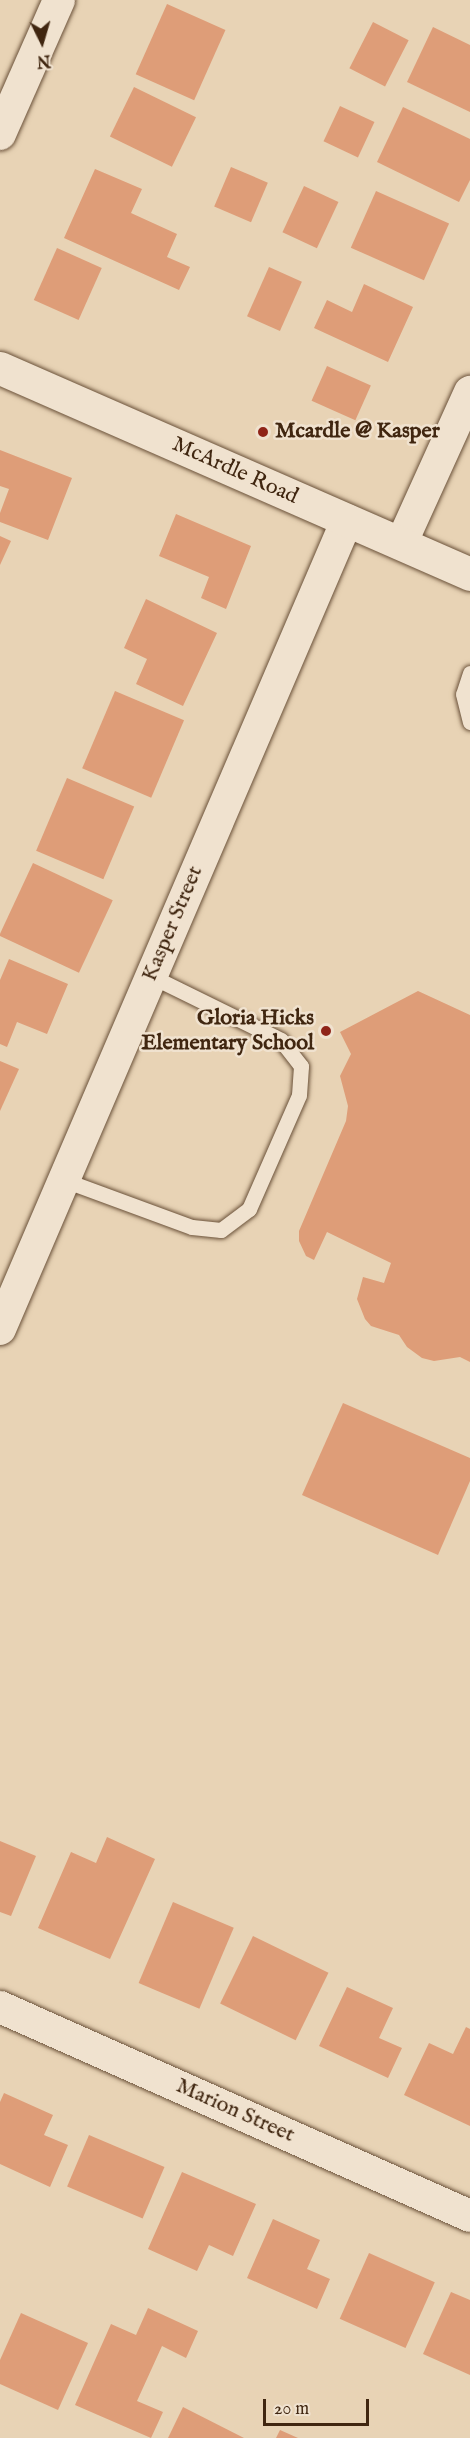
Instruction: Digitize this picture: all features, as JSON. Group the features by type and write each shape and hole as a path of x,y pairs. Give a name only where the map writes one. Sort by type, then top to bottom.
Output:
{"main road":[{"name":"McArdle Road","path":"0,368 470,574"}],"street":[{"path":"0,134 59,0"},
{"path":"401,544 470,392"},
{"name":"Kasper Street","path":"0,1329 347,520"},
{"name":"Marion Street","path":"0,2007 470,2216"}],"lane":[{"path":"470,673 463,694 470,722"},
{"path":"64,1180 192,1227 221,1230 249,1209 299,1095 301,1066 281,1040 151,976"}],"building":[{"path":"167,4 225,30 194,100 136,74"},
{"path":"373,22 409,40 385,86 349,68"},
{"path":"433,27 470,45 470,112 407,82"},
{"path":"134,87 196,117 172,167 110,136"},
{"path":"340,106 374,122 358,157 324,141"},
{"path":"403,107 470,139 470,180 459,202 377,162"},
{"path":"231,167 268,183 251,222 214,207"},
{"path":"95,169 142,189 131,213 177,234 167,257 190,267 179,290 64,238"},
{"path":"304,186 338,202 317,248 282,232"},
{"path":"376,191 449,224 424,280 351,248"},
{"path":"57,248 102,268 79,320 34,300"},
{"path":"269,267 302,282 280,331 247,316"},
{"path":"364,284 413,307 388,362 314,328 327,300 352,312"},
{"path":"327,366 371,386 355,420 312,401"},
{"path":"0,450 72,478 48,540 0,522 0,513 9,489 0,486"},
{"path":"176,514 251,546 226,609 201,598 209,577 159,556"},
{"path":"0,536 11,541 0,565"},
{"path":"146,599 217,633 183,706 136,684 147,659 124,648"},
{"path":"115,691 184,720 151,798 82,768"},
{"path":"67,778 134,807 103,879 36,851"},
{"path":"33,863 113,900 79,973 0,936"},
{"path":"9,959 68,984 47,1034 17,1022 7,1047 0,1044 0,980"},
{"path":"418,991 470,1015 470,1362 460,1357 434,1361 422,1358 407,1347 399,1335 371,1326 365,1319 357,1299 363,1277 384,1283 391,1263 327,1232 314,1260 306,1256 299,1241 299,1231 346,1121 348,1106 340,1076 351,1054 340,1032"},
{"path":"0,1061 19,1069 0,1111"},
{"path":"343,1403 470,1458 470,1481 438,1555 302,1495"},
{"path":"107,1837 155,1859 110,1959 38,1928 71,1852 96,1863"},
{"path":"0,1841 36,1856 11,1916 0,1912"},
{"path":"173,1902 234,1928 199,2009 139,1983"},
{"path":"253,1936 328,1973 296,2040 220,2003"},
{"path":"347,1987 393,2008 379,2038 402,2048 388,2078 319,2046"},
{"path":"466,2027 470,2029 470,2126 404,2095 429,2043 453,2054"},
{"path":"4,2093 53,2115 44,2135 68,2145 50,2187 0,2164 0,2102"},
{"path":"89,2135 164,2167 143,2219 67,2187"},
{"path":"182,2172 256,2204 233,2256 209,2245 197,2271 148,2249"},
{"path":"273,2219 320,2240 307,2269 330,2279 317,2309 247,2278"},
{"path":"369,2253 435,2282 405,2348 340,2319"},
{"path":"451,2292 470,2300 470,2375 423,2354"},
{"path":"148,2308 198,2331 186,2358 162,2346 137,2401 163,2412 151,2438 75,2405 111,2324 136,2335"},
{"path":"21,2313 88,2343 58,2410 0,2384 0,2360"},
{"path":"183,2407 244,2438 168,2438"},
{"path":"280,2430 298,2438 276,2438"}],"place":[{"name":"Mcardle @ Kasper","path":"263,432"},
{"name":"Gloria Hicks Elementary School","path":"326,1031"}]}
